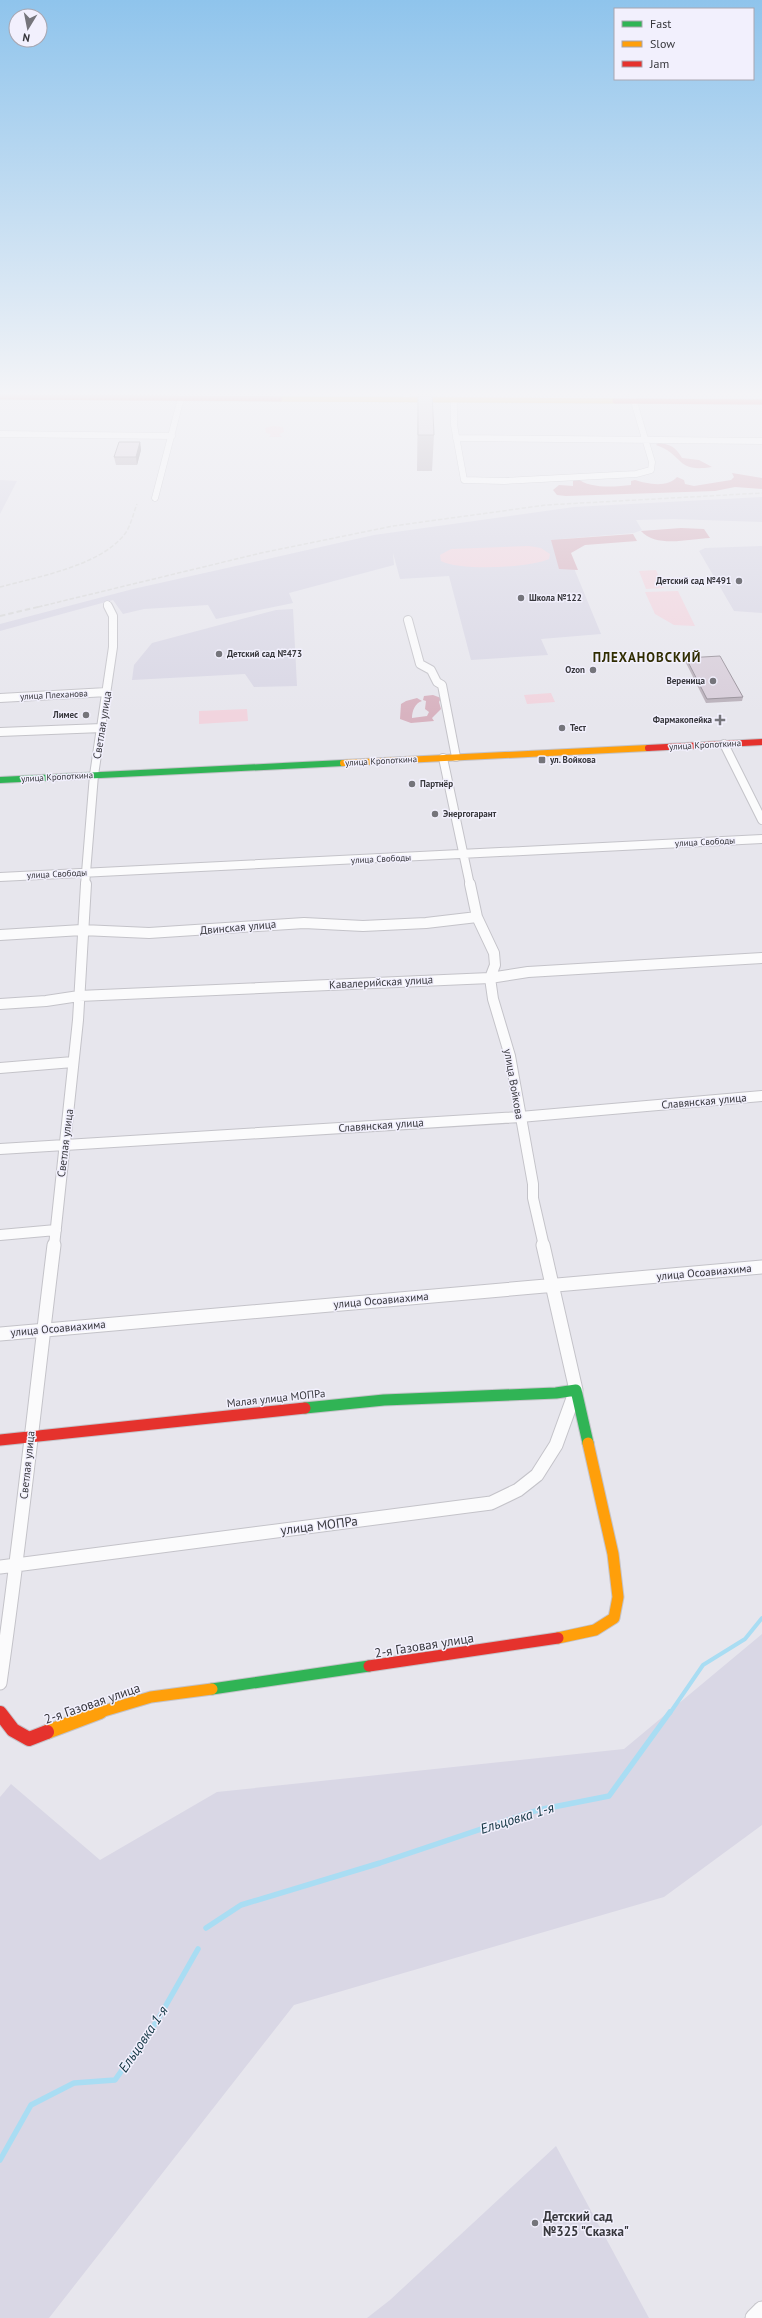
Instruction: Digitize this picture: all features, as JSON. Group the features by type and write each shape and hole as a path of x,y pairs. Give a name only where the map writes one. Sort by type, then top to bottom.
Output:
{"street":[{"name":"Светлая улица","path":"0,1683 17,1565 30,1436 66,1145 79,996 82,930 94,775 113,647 113,616 107,604"},
{"path":"408,620 420,664 431,670 437,682 442,685 456,758"},
{"name":"улица Плеханова","path":"0,698 107,692"},
{"path":"0,732 102,728"},
{"name":"улица Кропоткина","path":"0,780 762,742"},
{"path":"724,744 762,820"},
{"name":"улица Войкова","path":"443,758 461,837 462,855 477,917 494,953 495,965 490,978 493,999 510,1056 533,1184 533,1198 576,1390"},
{"name":"улица Свободы","path":"0,877 762,839"},
{"name":"Двинская улица","path":"0,935 82,930 149,933 220,930 248,925 304,923 363,926 426,923 477,917"},
{"name":"Кавалерийская улица","path":"0,1004 46,1001 79,996 490,978 528,972 762,958"},
{"path":"0,1068 73,1062"},
{"name":"Славянская улица","path":"0,1149 520,1117 762,1096"},
{"path":"0,1235 56,1230"},
{"name":"улица Осоавиахима","path":"0,1334 43,1329 762,1267"},
{"name":"Малая улица МОПРа","path":"0,1440 384,1400 556,1393 576,1390"},
{"name":"улица МОПРа","path":"0,1567 491,1503 518,1490 537,1475 556,1445 576,1390"},
{"name":"2-я Газовая улица","path":"0,1713 13,1730 29,1739 105,1710 151,1697 281,1680 560,1638 595,1630 614,1618 618,1597 613,1554 576,1390"},
{"path":"754,2318 762,2310"}],"shaded area":[{"path":"0,500 7,500 0,514"},
{"path":"702,500 762,500 762,522 674,519 636,520 642,530 634,533 562,539 601,634 541,639 548,655 471,660 449,576 400,579 393,553 394,565 289,593 293,603 216,619 208,605 144,609 123,614 113,600 0,631 0,624 133,589 374,535 574,507"},
{"path":"681,528 704,529 710,538 683,541 664,541 647,536 641,531"},
{"path":"633,534 637,541 585,545 571,553 578,570 559,569 551,540"},
{"path":"529,546 541,548 550,554 549,559 527,565 478,567 450,564 441,561 440,555 451,549"},
{"name":"Детский сад №491","path":"762,546 762,613 734,611 699,551 705,548"},
{"path":"656,570 664,588 646,589 639,571"},
{"path":"678,591 695,626 674,625 655,614 645,592"},
{"name":"Детский сад №473","path":"293,609 297,686 254,687 245,674 132,680 134,665 152,643 276,610"},
{"path":"551,693 555,702 527,704 524,695"},
{"path":"433,695 441,698 439,702 441,709 432,718 434,721 411,723 400,719 401,704 417,698 422,701 414,708 412,718 427,716 429,712 425,709 426,701 423,700 424,696"},
{"path":"247,709 248,721 199,724 199,711"},
{"path":"762,1634 762,1825 664,1897 294,2005 49,2318 0,2318 0,1797 11,1784 100,1860 217,1792 624,1749"},
{"name":"Детский сад №325 \"Сказка\"","path":"556,2146 649,2318 367,2318 390,2300"}],"building":[{"name":"Вереница","path":"720,656 743,697 707,699 686,658"}],"waterway":[{"name":"Ельцовка 1-я","path":"670,1713 703,1665 745,1639 762,1618"},
{"name":"Ельцовка 1-я","path":"206,1928 241,1905 380,1863 538,1810 609,1796 670,1712"},
{"name":"Ельцовка 1-я","path":"0,2160 31,2105 74,2083 115,2080 157,2021 198,1949"}],"railway":[{"path":"38,607 261,553 393,526 546,505 633,500"},
{"path":"0,587 66,569 99,555 113,546 124,535 130,524 137,504"},
{"path":"0,616 42,606"}],"traffic: fast":[{"path":"0,780 343,763"},
{"path":"305,1408 384,1400 556,1393 576,1390 588,1443"},
{"path":"212,1689 369,1666"}],"traffic: slow":[{"path":"343,763 648,748"},
{"path":"558,1638 595,1630 614,1618 618,1597 613,1554 588,1443"},
{"path":"47,1732 105,1710 151,1697 212,1689"}],"traffic: jam":[{"path":"648,748 762,742"},
{"path":"0,1440 305,1408"},
{"path":"369,1666 558,1638"},
{"path":"0,1713 13,1730 29,1739 47,1732"}],"place":[{"name":"Детский сад №491","path":"739,581"},
{"name":"Школа №122","path":"521,598"},
{"name":"Детский сад №473","path":"219,654"},
{"name":"Ozon","path":"593,670"},
{"name":"Вереница","path":"713,681"},
{"name":"Лимес","path":"86,715"},
{"name":"Фармакопейка","path":"720,720"},
{"name":"Тест","path":"562,728"},
{"name":"ул. Войкова","path":"542,760"},
{"name":"Партнёр","path":"412,784"},
{"name":"Энергогарант","path":"435,814"},
{"name":"Детский сад №325 \"Сказка\"","path":"535,2223"}],"district":[{"name":"ПЛЕХАНОВСКИЙ","path":"647,657"}]}
